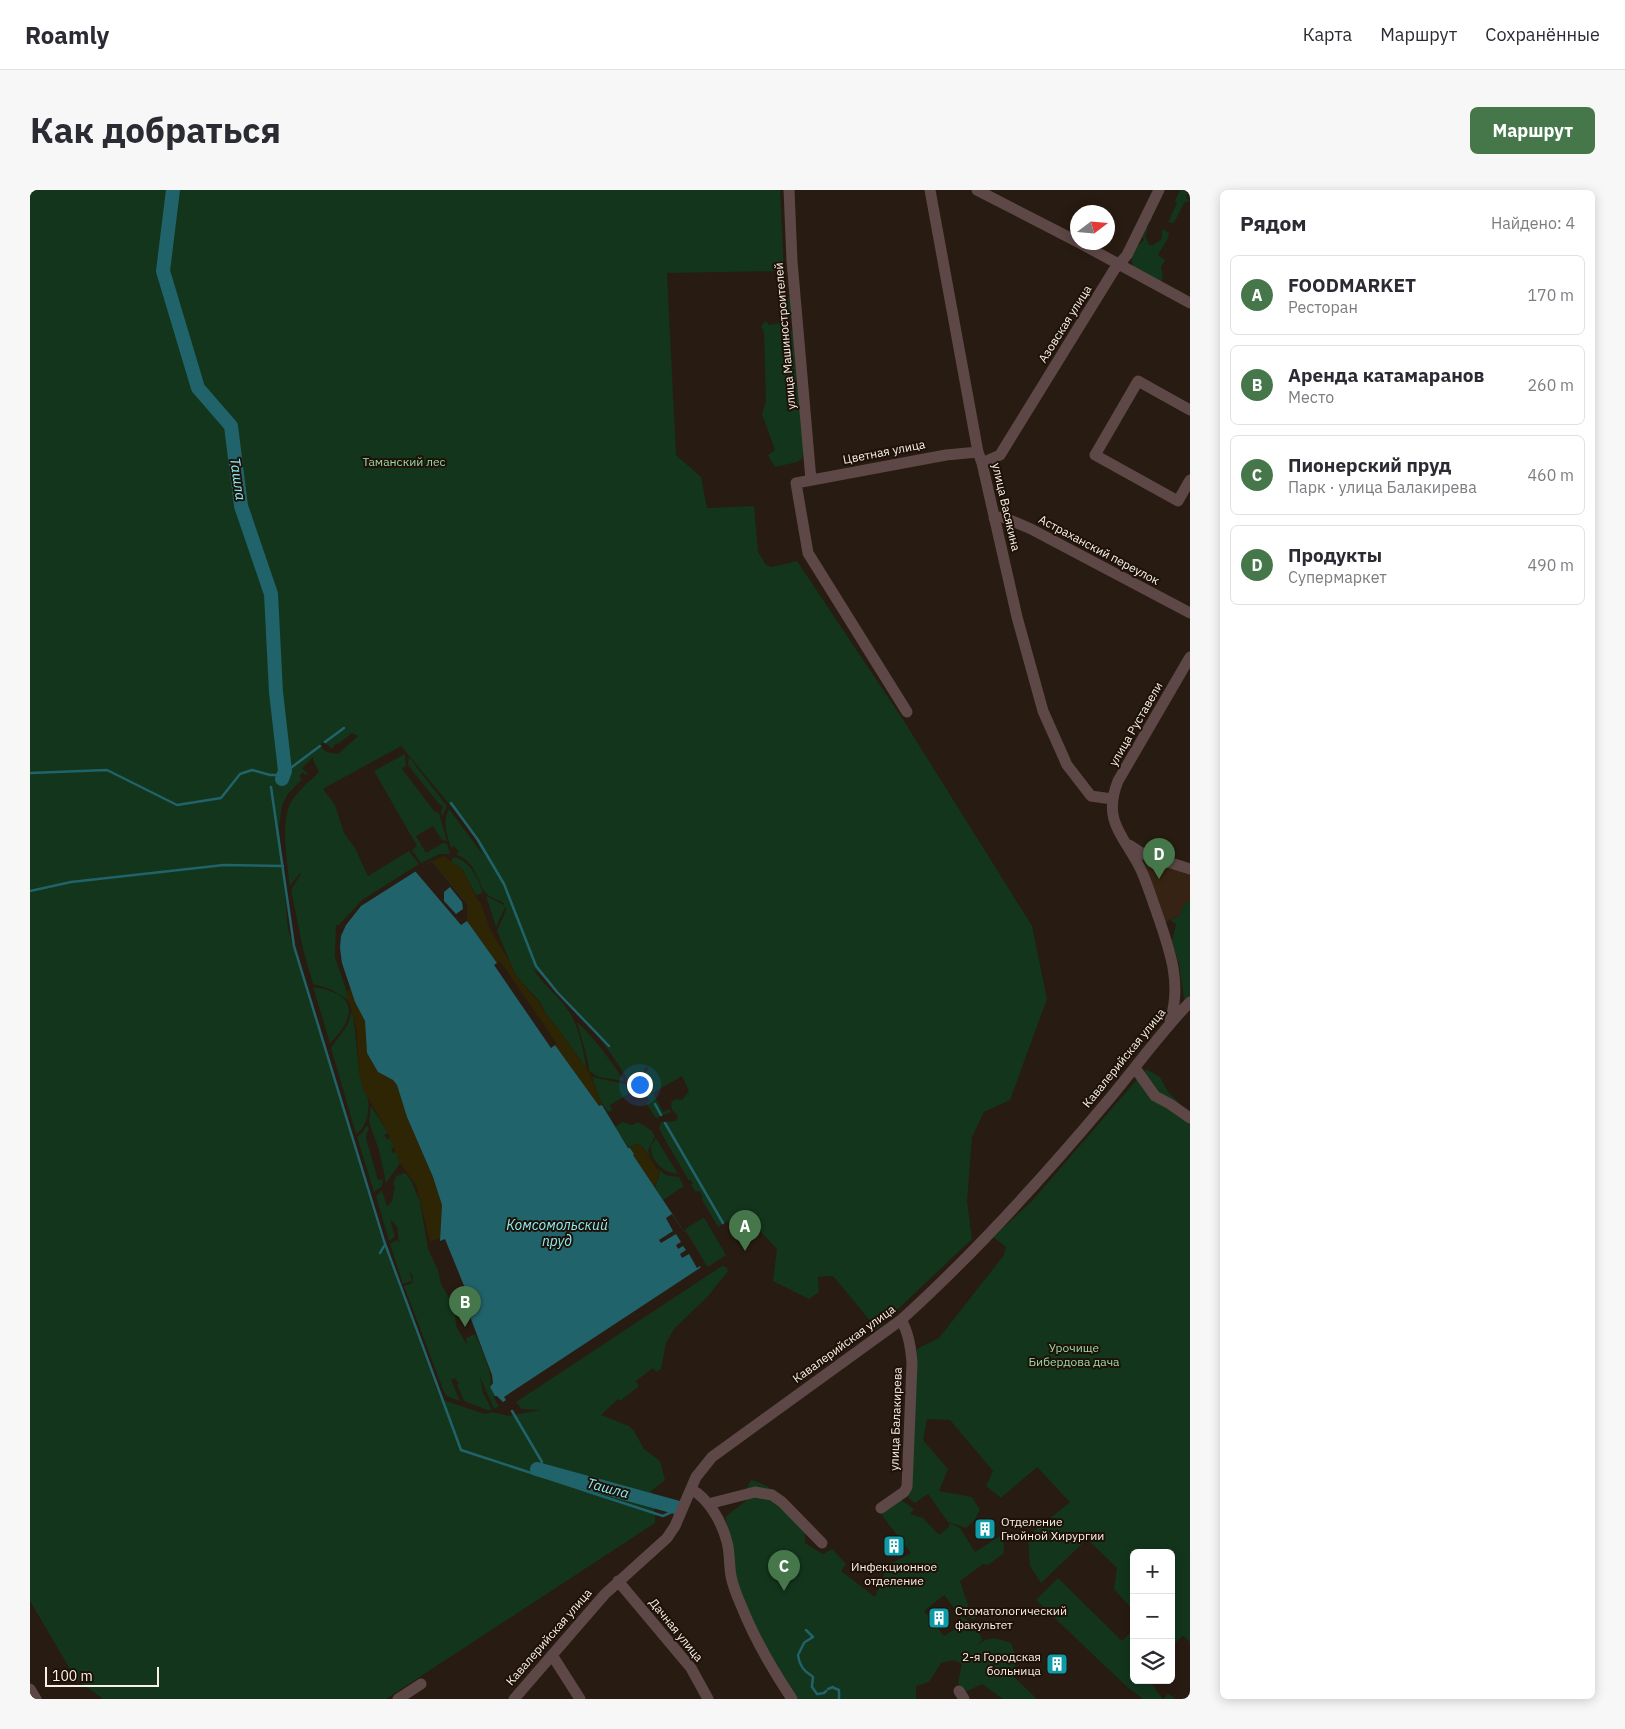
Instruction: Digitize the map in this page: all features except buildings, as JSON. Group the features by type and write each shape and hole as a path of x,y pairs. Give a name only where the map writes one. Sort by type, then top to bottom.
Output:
{"street":[{"name":"улица Машиностроителей","path":"789,190 792,262 811,480"},
{"name":"улица Васякина","path":"930,190 978,452 1017,617 1043,710 1054,739 1067,765 1091,796 1112,803"},
{"path":"978,190 1070,238"},
{"name":"Азовская улица","path":"982,463 1000,455 1114,270 1120,265 1159,190"},
{"path":"1093,250 1190,303"},
{"path":"1190,410 1138,381 1095,455 1178,502 1190,480"},
{"name":"Цветная улица","path":"907,712 808,553 796,483 946,455 978,452"},
{"name":"Астраханский переулок","path":"994,518 1003,517 1031,529 1190,613"},
{"name":"улица Руставели","path":"1112,803 1118,781 1190,657"},
{"path":"1112,803 1115,823 1143,873 1174,964 1176,997 1170,1022"},
{"path":"1126,842 1133,849 1143,854 1190,869"},
{"name":"Кавалерийская улица","path":"514,1699 618,1581 657,1549 667,1538 675,1526 700,1469 722,1447 901,1320 926,1297 1009,1213 1135,1068 1170,1022 1190,1002"},
{"path":"1135,1068 1155,1096 1190,1118"},
{"name":"улица Балакирева","path":"881,1508 904,1492 907,1487 912,1364 907,1332 901,1320"},
{"path":"691,1489 698,1493 708,1504 723,1529 728,1543 732,1579 748,1623 757,1642 792,1699"},
{"path":"708,1504 755,1492 772,1495 782,1502 822,1543"},
{"name":"Дачная улица","path":"618,1581 691,1668 708,1699"},
{"path":"552,1655 580,1699"},
{"path":"398,1699 421,1684"},
{"path":"30,1690 36,1699"}],"shaded area":[{"path":"1143,859 1190,873 1190,900 1181,908 1182,914 1165,922"}],"green space":[{"name":"Таманский лес","path":"30,190 780,190 784,271 667,273 676,455 701,477 707,508 754,506 758,552 766,565 772,567 797,561 902,718 1032,926 1047,999 1010,1100 984,1112 972,1137 967,1201 972,1239 877,1329 833,1276 818,1277 819,1292 809,1299 773,1281 777,1249 757,1228 745,1232 738,1221 725,1222 718,1227 701,1198 703,1197 691,1185 693,1183 691,1180 689,1181 659,1129 661,1122 676,1121 678,1116 672,1110 671,1103 675,1099 682,1100 689,1091 682,1076 653,1093 663,1112 670,1109 671,1112 656,1118 646,1103 649,1101 647,1097 644,1098 641,1095 644,1093 642,1089 637,1090 633,1082 649,1069 646,1066 644,1071 628,1080 619,1065 585,1021 560,993 533,968 541,980 566,1007 573,1019 581,1040 586,1068 546,1014 540,1002 516,976 497,931 506,910 505,907 496,927 486,896 504,905 504,903 491,897 484,891 467,860 456,855 459,852 454,846 451,848 446,823 449,809 483,855 473,833 401,746 323,789 335,805 344,833 355,848 368,876 409,851 419,864 362,900 339,925 336,925 335,957 350,1001 330,989 313,984 303,949 291,890 301,874 290,886 285,832 287,812 290,804 299,791 319,772 313,760 314,756 302,768 308,774 306,775 303,772 299,776 302,779 287,795 282,806 279,826 288,929 381,1236 440,1398 485,1414 492,1412 509,1416 540,1410 521,1409 516,1402 722,1266 726,1267 728,1271 709,1295 674,1329 666,1343 661,1369 656,1372 653,1368 636,1381 639,1386 620,1401 618,1399 601,1415 629,1426 644,1449 660,1461 665,1480 651,1491 655,1523 386,1699 103,1699 76,1679 30,1601","holes":["352,733 358,736 338,754 326,752 320,745 324,742 332,749 336,743 338,744"]},
{"path":"1178,190 1189,190 1186,197 1190,201 1184,203 1174,223 1168,222 1177,203 1175,200 1180,191"},
{"path":"1143,216 1153,217 1150,222 1144,222 1142,225 1148,229 1145,235 1149,245 1153,245 1161,240 1163,229 1169,233 1158,255 1165,260 1161,267 1163,278 1161,281 1154,280 1133,268 1131,253 1144,240 1142,236 1136,233"},
{"path":"792,298 794,315 784,321 786,328 795,332 804,446 802,459 775,467 768,455 775,450 762,414 766,401 764,332 761,326 766,321 769,325 780,323 779,300"},
{"path":"405,754 406,766 402,769 435,812 439,813 447,841 442,840 433,826 416,836 426,853 443,843 447,844 450,854 440,854 421,863 412,850 417,846 374,771"},
{"path":"409,757 447,806 442,817 443,806 439,804 408,765"},
{"path":"453,857 469,866 479,881 483,893 476,895 462,869 451,863"},
{"path":"1190,900 1190,995 1189,998 1184,999 1179,964 1172,942 1176,924 1170,920 1182,914 1181,908"},
{"path":"313,987 338,994 345,1000 348,1007 349,1015 346,1023 330,1043"},
{"path":"352,1011 361,1081 369,1103 363,1128 356,1134 331,1048 348,1024"},
{"path":"577,1022 602,1050 624,1081 599,1077 589,1071"},
{"name":"Урочище Бибердова дача","path":"1146,1069 1160,1077 1168,1092 1190,1114 1190,1642 1183,1636 1175,1643 1175,1549 1130,1549 1130,1607 1114,1589 1117,1568 1087,1539 1041,1583 1030,1566 1028,1536 1070,1502 1037,1467 1001,1498 986,1486 993,1471 950,1420 927,1419 923,1440 948,1469 939,1491 972,1497 980,1510 973,1522 966,1528 948,1522 928,1494 915,1503 909,1499 917,1349 939,1338 1004,1255 1006,1247 993,1237 1032,1201"},
{"path":"592,1077 625,1084 630,1093 610,1105 612,1110 608,1112 600,1100"},
{"path":"371,1106 388,1133 384,1135 387,1140 390,1138 394,1147 391,1149 393,1153 396,1152 400,1163 386,1183 379,1150 369,1122"},
{"path":"622,1122 632,1125 638,1122 651,1130 655,1136 648,1151 652,1159 642,1146 636,1144 629,1148 615,1127"},
{"path":"367,1125 369,1130 366,1138 378,1180 383,1179 382,1186 374,1192 357,1137"},
{"path":"656,1138 678,1174 663,1169 655,1161 651,1146"},
{"path":"658,1168 665,1175 679,1177 684,1186 663,1200 655,1187 660,1173"},
{"path":"405,1173 411,1180 420,1202 428,1249 438,1270 441,1284 455,1308 456,1326 467,1345 466,1338 475,1334 486,1360 491,1381 490,1386 495,1396 493,1397 499,1406 494,1409 480,1377 483,1393 492,1410 487,1410 464,1401 457,1384 459,1384 455,1378 451,1380 460,1401 447,1396 444,1392 404,1286 412,1283 413,1277 409,1270 412,1281 403,1284 390,1244 397,1240 399,1243 397,1227 390,1219 395,1237 389,1241 376,1196 382,1190 387,1206 392,1201 395,1186 393,1184 396,1176"},
{"path":"703,1218 726,1255 708,1267 685,1229"},
{"path":"751,1480 774,1491 796,1512 804,1527 805,1543 823,1554 832,1549 846,1564 841,1571 875,1597 888,1565 911,1553 881,1514 900,1499 914,1509 910,1514 923,1518 939,1535 949,1527 949,1523 960,1528 975,1552 1003,1534 1004,1553 988,1565 983,1564 960,1581 969,1608 979,1614 974,1619 957,1612 944,1595 924,1611 944,1636 958,1627 961,1616 971,1623 979,1632 982,1640 969,1655 979,1644 987,1639 997,1639 1011,1643 1017,1658 1013,1676 1037,1699 1003,1699 982,1684 963,1693 958,1682 962,1664 954,1660 941,1663 929,1682 916,1686 916,1699 795,1699 748,1617 733,1565 730,1535 725,1517 748,1499 746,1489"},
{"path":"1058,1578 1122,1641 1130,1633 1130,1682 1126,1686 1036,1600"},
{"path":"1130,1683 1152,1684 1163,1699 1143,1699 1126,1686"},
{"path":"1168,1694 1176,1699 1163,1699"}],"sand":[{"path":"444,856 462,869 476,898 481,903 490,929 514,972 539,1002 589,1072 602,1105 599,1106 555,1045 557,1044 500,961 497,963 467,921 467,904 432,861"},
{"path":"350,989 365,1021 367,1053 378,1072 393,1080 397,1085 407,1117 433,1177 442,1205 440,1238 430,1242 416,1185 400,1163 388,1133 363,1089 359,1073 356,1027 346,991"},
{"path":"636,1144 642,1146 660,1173 654,1187 630,1148"}],"water":[{"name":"Комсомольский пруд","path":"432,861 467,904 467,921 497,963 494,965 551,1048 555,1045 599,1106 602,1105 628,1148 630,1148 683,1230 687,1232 706,1264 504,1397 506,1400 503,1402 495,1396 490,1387 493,1383 492,1375 462,1295 467,1293 445,1239 440,1241 442,1205 433,1177 407,1117 397,1085 393,1080 378,1072 367,1053 365,1021 355,1002 342,963 340,948 341,936 346,925 361,906"}],"pier":[{"path":"432,861 467,904 467,921 461,925 415,871","holes":["450,887 462,902 463,909 456,914 444,901 444,892"]},
{"path":"672,1214 683,1230 687,1232 706,1264 701,1268 700,1266 697,1268 689,1254 682,1258 680,1254 686,1250 683,1246 678,1249 676,1245 681,1242 676,1234 661,1243 659,1240 673,1231 666,1218"}],"waterway":[{"name":"Ташла","path":"173,190 163,271 198,388 231,426 241,506 271,594 276,692 285,771 282,779"},
{"path":"325,742 344,728"},
{"path":"284,773 320,746"},
{"path":"30,773 107,770 177,805 221,798 240,774 252,770 270,775 284,775"},
{"path":"271,787 294,946 384,1241 461,1450 663,1516 678,1509"},
{"path":"451,803 478,840 504,884 536,966 557,992 609,1046"},
{"path":"30,891 71,882 224,865 283,866"},
{"path":"655,1104 661,1115"},
{"path":"665,1123 723,1223"},
{"path":"380,1253 384,1246"},
{"path":"512,1411 542,1462"},
{"name":"Ташла","path":"546,1468 549,1472"},
{"name":"Ташла","path":"537,1469 679,1508"},
{"path":"805,1642 813,1637 806,1630"},
{"path":"799,1653 804,1643"},
{"path":"798,1655 802,1667 812,1676"},
{"path":"812,1686 813,1677"},
{"path":"812,1687 817,1694"},
{"path":"828,1689 833,1687"},
{"path":"834,1688 839,1690"},
{"path":"818,1694 826,1691"},
{"path":"839,1691 839,1699"}],"place":[{"name":"Продукты","path":"1159,879"},
{"name":"FOODMARKET","path":"745,1251"},
{"name":"Аренда катамаранов","path":"465,1327"},
{"name":"Отделение Гнойной Хирургии","path":"985,1529"},
{"name":"Инфекционное отделение","path":"894,1546"},
{"name":"Пионерский пруд","path":"784,1591"},
{"name":"Стоматологический факультет","path":"939,1618"},
{"name":"2-я Городская больница","path":"1057,1664"}]}
